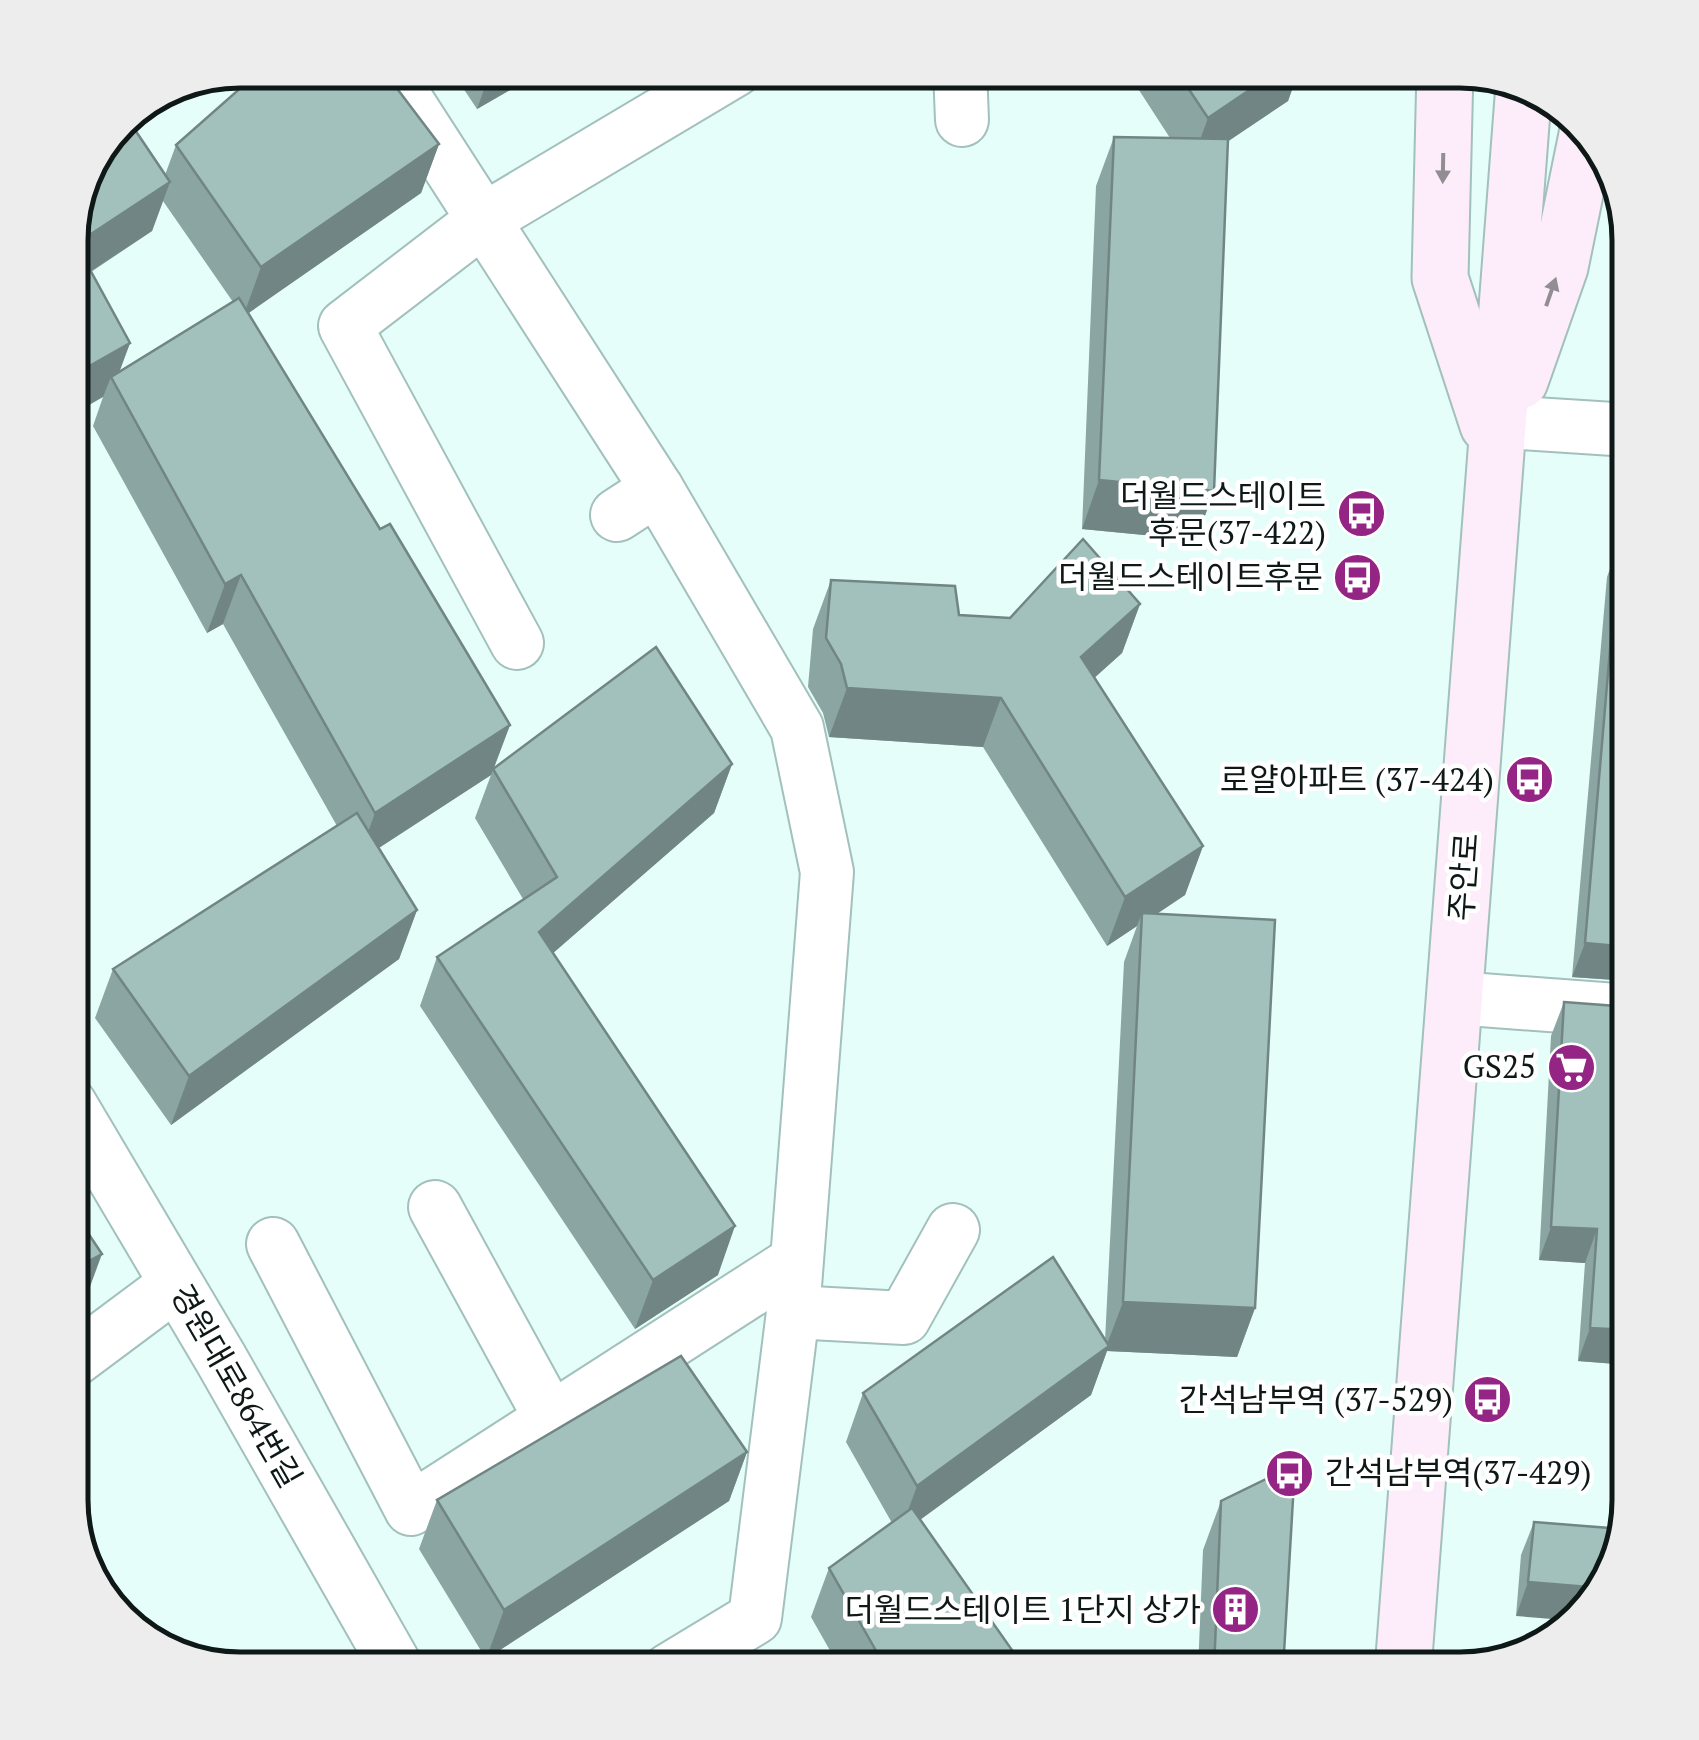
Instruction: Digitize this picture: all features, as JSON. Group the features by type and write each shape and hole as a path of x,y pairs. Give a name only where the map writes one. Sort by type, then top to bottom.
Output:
{"main road":[{"path":"1445,88 1440,278 1501,436"},
{"name":"주안로","path":"1404,1652 1501,436 1523,102"},
{"path":"1501,436 1560,267 1583,153"}],"street":[{"path":"399,88 483,220 637,502 797,728 827,872 794,1287 755,1618 708,1652"},
{"path":"517,643 345,326 483,220 706,88"},
{"path":"1501,436 1612,431"},
{"path":"1454,998 1612,1010"},
{"name":"경원대로864번길","path":"88,1135 388,1652"},
{"path":"435,1206 551,1419"},
{"path":"273,1244 411,1509 551,1419 794,1287 904,1318 953,1230"},
{"path":"88,1350 176,1284"}],"building":[{"path":"241,88 397,88 439,144 261,267 176,145"},
{"path":"1188,88 1252,88 1208,118"},
{"path":"135,130 170,182 88,236 93,200 103,172"},
{"path":"1114,137 1228,139 1214,491 1099,480"},
{"path":"88,266 130,343 88,367"},
{"path":"239,298 380,529 390,524 510,725 375,813 241,575 225,584 111,377"},
{"path":"1083,539 1140,604 1081,657 1203,846 1125,897 1001,698 847,688 841,664 826,638 831,580 955,586 959,615 1010,618"},
{"path":"1612,626 1612,945 1585,943"},
{"path":"656,647 732,764 539,932 735,1226 653,1280 437,957 557,877 493,769"},
{"path":"357,813 417,910 189,1076 113,969"},
{"path":"1142,913 1275,920 1255,1308 1123,1302"},
{"path":"1564,1002 1612,1006 1612,1329 1590,1328 1597,1229 1551,1227"},
{"path":"88,1233 102,1254 88,1261"},
{"path":"1053,1257 1109,1346 917,1486 863,1393"},
{"path":"681,1356 747,1452 504,1610 437,1500"},
{"path":"1295,1465 1284,1652 1215,1652 1221,1501"},
{"path":"912,1508 1013,1652 877,1652 829,1568"},
{"path":"1534,1522 1609,1528 1600,1558 1584,1587 1528,1582"}],"place":[{"name":"더월드스테이트 후문(37-422)","path":"1361,514"},
{"name":"더월드스테이트후문","path":"1358,577"},
{"name":"로얄아파트 (37-424)","path":"1529,780"},
{"name":"GS25","path":"1571,1067"},
{"name":"간석남부역 (37-529)","path":"1488,1400"},
{"name":"간석남부역(37-429)","path":"1290,1473"},
{"name":"더월드스테이트 1단지 상가","path":"1236,1610"}]}
